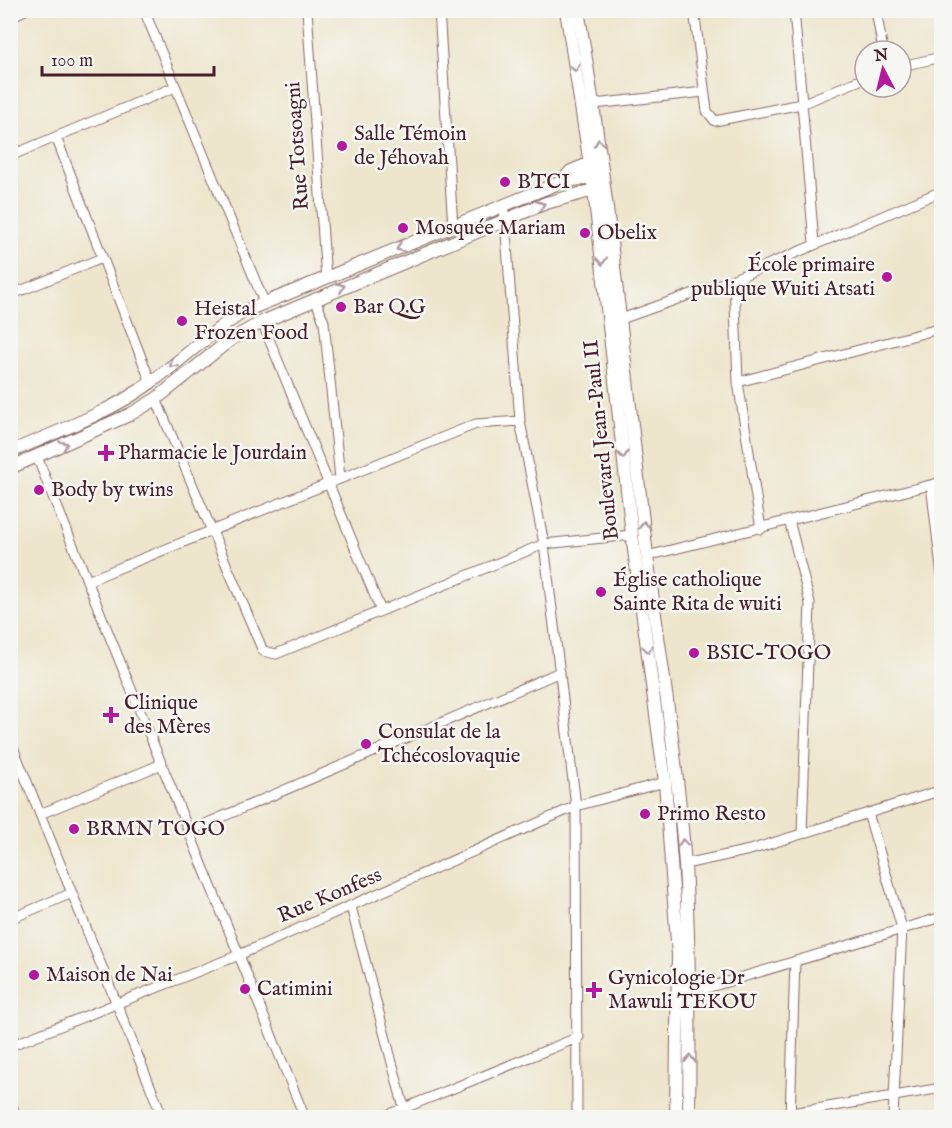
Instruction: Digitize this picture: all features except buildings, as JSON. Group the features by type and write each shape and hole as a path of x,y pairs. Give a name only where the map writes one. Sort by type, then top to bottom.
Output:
{"main road":[{"name":"Boulevard Jean-Paul II","path":"566,10 621,319 647,556 676,771 685,864 690,993 689,1118"},
{"name":"Boulevard Jean-Paul II","path":"578,10 594,104 596,205 632,535 665,782 678,955 676,1118"},
{"path":"10,452 94,415 151,383 218,327 264,302 326,279 561,182 597,176"},
{"path":"10,468 131,414 156,399 214,351 262,322 562,197 597,176"},
{"path":"562,197 596,205"}],"street":[{"path":"10,17 26,10"},
{"path":"144,10 264,302"},
{"name":"Rue Totsoagni","path":"307,10 326,279"},
{"path":"439,10 453,227"},
{"path":"694,10 708,116 719,123 801,104 853,83"},
{"path":"794,10 814,243"},
{"path":"876,10 881,39"},
{"path":"913,63 942,57"},
{"path":"10,156 175,87"},
{"path":"594,104 704,93"},
{"path":"56,137 151,383"},
{"path":"621,319 734,279 814,243 942,191"},
{"path":"504,206 520,421 544,544 576,806 578,1118"},
{"path":"10,295 102,258"},
{"path":"734,279 738,382 761,529"},
{"path":"315,298 324,322 340,478"},
{"path":"262,322 381,612"},
{"path":"738,382 942,328"},
{"path":"156,399 263,651 269,654 276,654 381,612 544,544 632,535"},
{"path":"87,581 476,424 520,421"},
{"path":"37,457 305,1118"},
{"path":"647,556 942,482"},
{"path":"931,484 942,576"},
{"path":"789,520 810,603 802,833"},
{"path":"189,831 560,672"},
{"path":"10,740 163,1118"},
{"path":"40,814 162,764"},
{"name":"Rue Konfess","path":"10,1046 239,955 576,806 665,782"},
{"path":"685,864 750,850 942,790"},
{"path":"868,813 902,928 893,1118"},
{"path":"10,919 72,893"},
{"path":"351,907 404,1108"},
{"path":"690,993 942,917"},
{"path":"790,1115 795,961"},
{"path":"380,1118 579,1037"},
{"path":"762,1118 942,1088"},
{"path":"10,1101 17,1118"}],"place":[{"name":"Salle Témoin de Jéhovah","path":"342,146"},
{"name":"BTCI","path":"505,182"},
{"name":"Mosquée Mariam","path":"403,228"},
{"name":"Obelix","path":"585,233"},
{"name":"École primaire publique Wuiti Atsati","path":"887,277"},
{"name":"Bar Q.G","path":"341,307"},
{"name":"Heistal Frozen Food","path":"182,321"},
{"name":"Pharmacie le Jourdain","path":"106,453"},
{"name":"Body by twins","path":"39,490"},
{"name":"Église catholique Sainte Rita de wuiti","path":"601,592"},
{"name":"BSIC-TOGO","path":"694,653"},
{"name":"Clinique des Mères","path":"111,715"},
{"name":"Consulat de la Tchécoslovaquie","path":"366,744"},
{"name":"Primo Resto","path":"645,814"},
{"name":"BRMN TOGO","path":"74,829"},
{"name":"Maison de Nai","path":"34,975"},
{"name":"Catimini","path":"245,989"},
{"name":"Gynicologie Dr Mawuli TEKOU","path":"594,990"}]}
